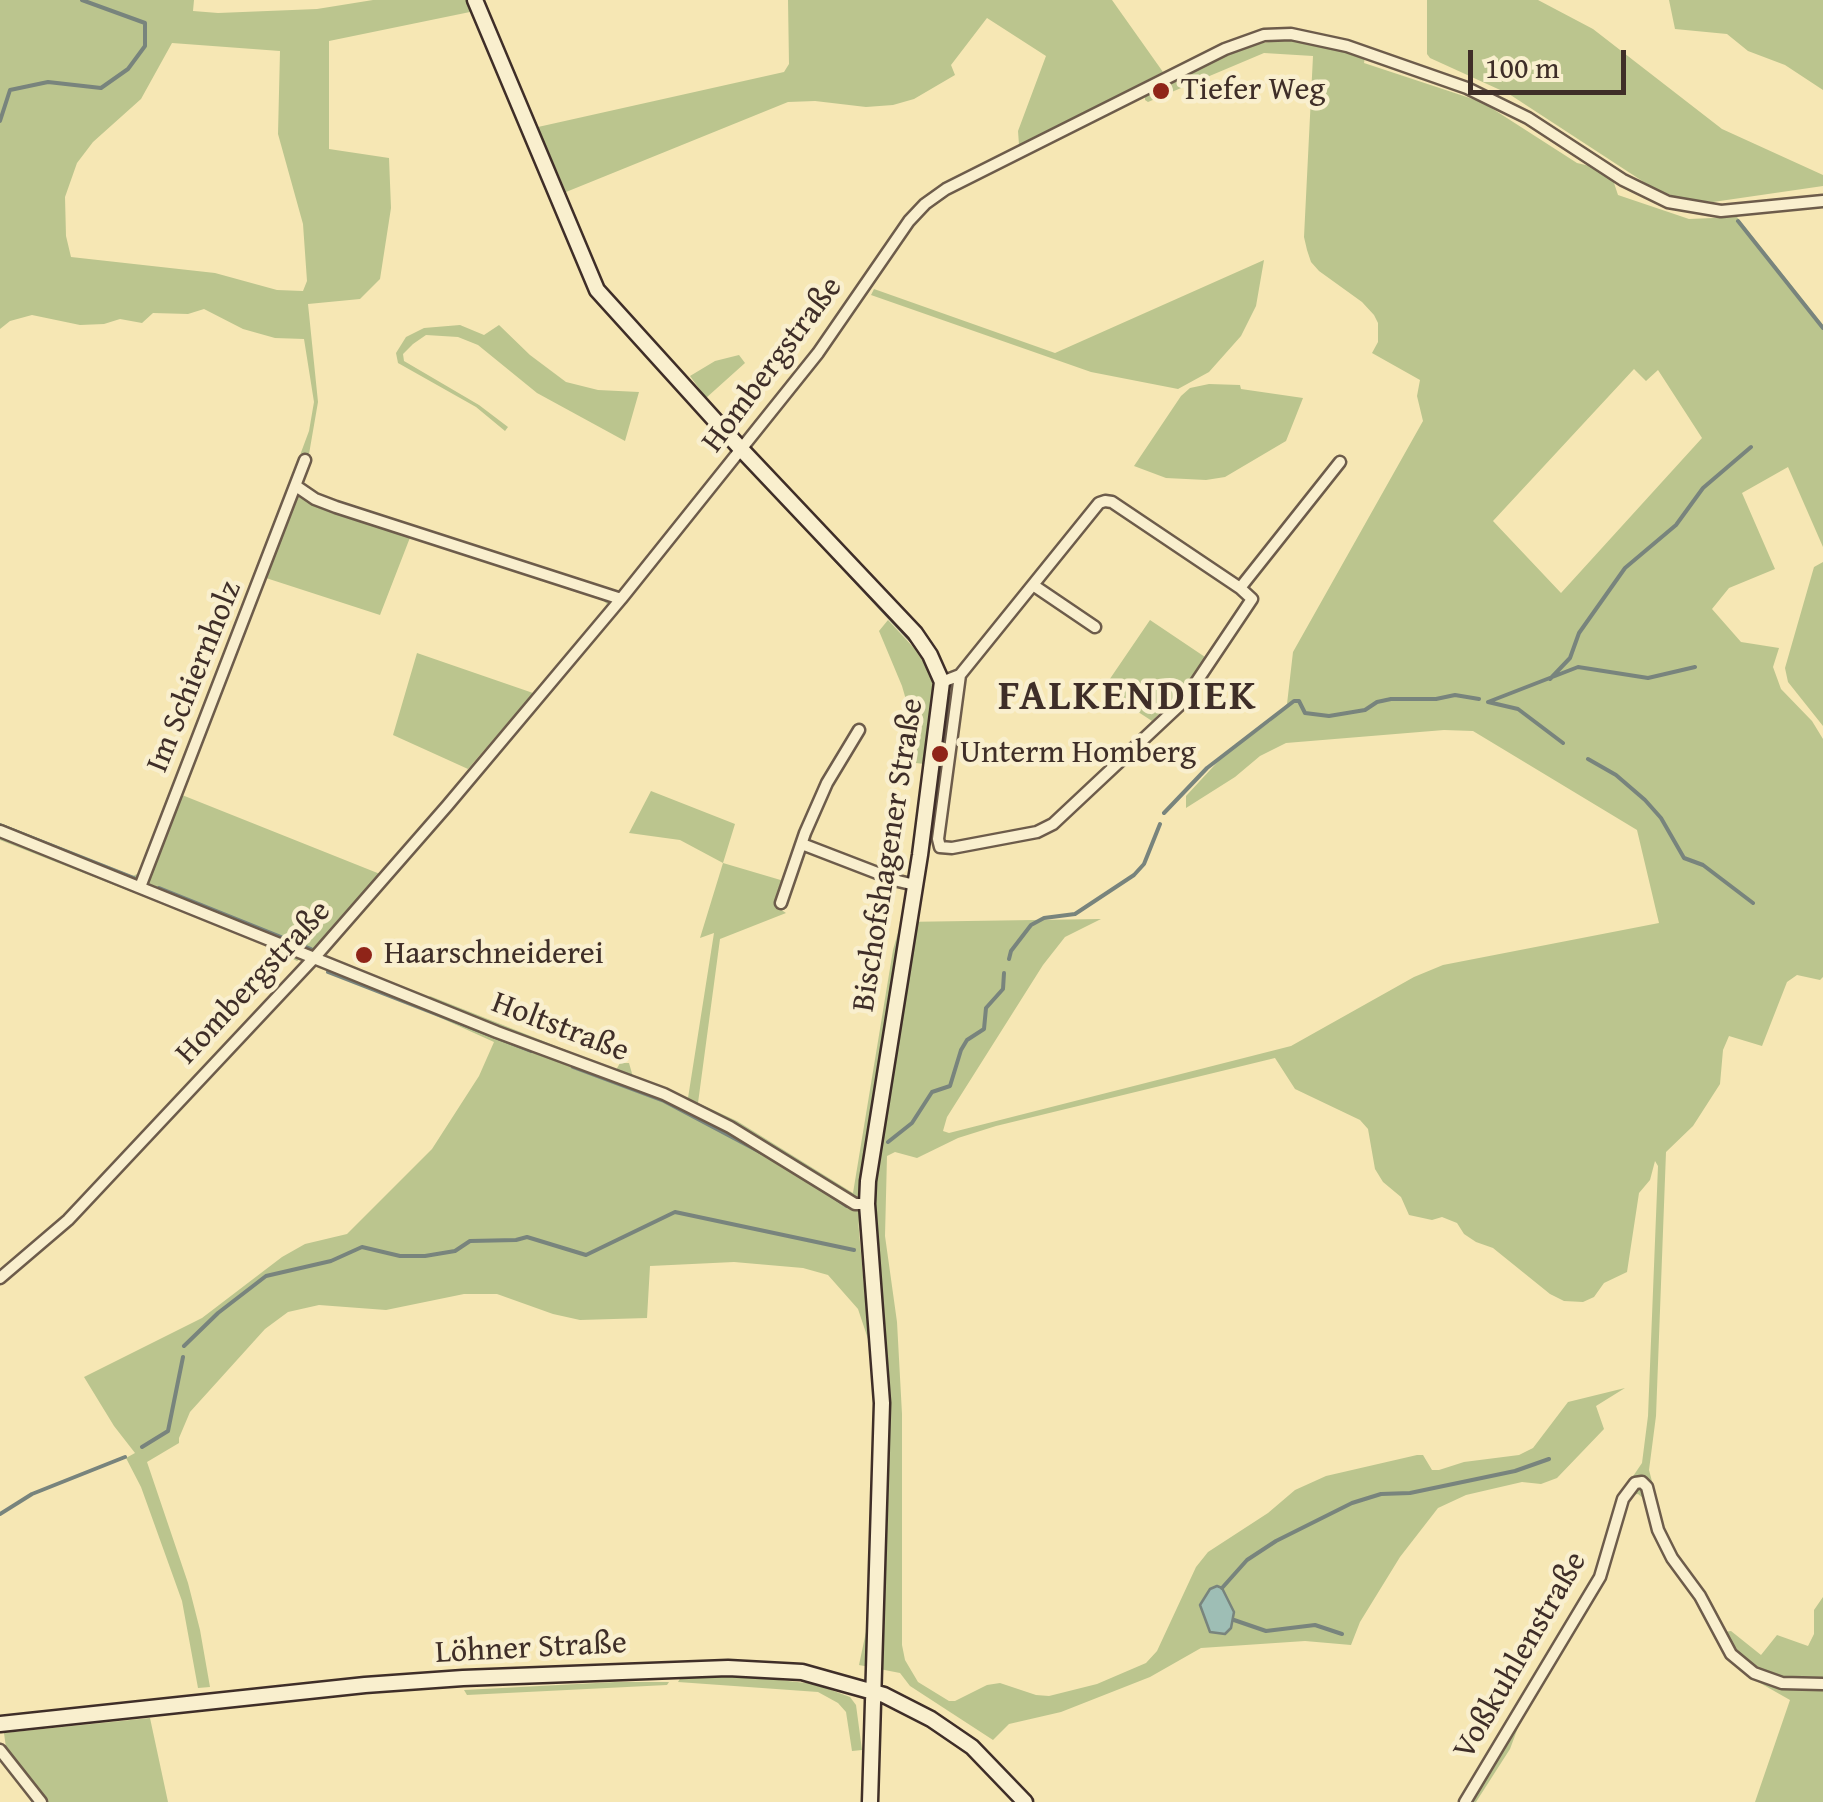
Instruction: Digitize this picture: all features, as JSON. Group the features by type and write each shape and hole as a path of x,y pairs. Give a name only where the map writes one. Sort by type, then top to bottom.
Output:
{"street":[{"name":"Bischofshagener Straße","path":"475,0 598,290 915,633 930,654 942,682 915,885 872,1145 867,1204 882,1404 870,1802"},
{"name":"Hombergstraße","path":"0,1278 68,1220 315,957 448,806 818,353 908,221 946,189 1239,42 1291,34 1319,38 1467,88 1528,118 1650,194 1684,208 1721,211 1823,201"},
{"name":"Im Schiernholz","path":"140,886 305,460"},
{"path":"1240,588 1340,462"},
{"path":"296,486 336,507 621,598"},
{"path":"942,682 960,675 1099,503 1105,501 1250,595 1251,605 1192,690 1053,824 1037,832 944,848 938,840 960,675"},
{"path":"1033,585 1095,626"},
{"path":"781,904 827,783 859,730"},
{"name":"Holtstraße","path":"0,832 664,1094 730,1127 855,1204 867,1204"},
{"path":"802,844 915,885"},
{"name":"Voßkuhlenstraße","path":"1465,1802 1600,1577 1623,1498 1635,1483 1642,1482 1647,1487 1658,1530 1672,1558 1700,1596 1730,1654 1754,1673 1782,1684 1823,1684"},
{"name":"Löhner Straße","path":"0,1724 365,1685 728,1668 802,1672 905,1704 966,1742 1024,1802"},
{"path":"0,1750 41,1802"}],"green space":[{"path":"0,0 194,0 193,11 218,13 317,9 373,0 468,0 470,12 329,41 329,149 389,158 391,208 380,279 360,299 308,304 318,402 304,483 307,490 321,498 619,592 607,604 600,598 411,535 380,615 266,578 219,697 211,694 309,431 314,402 304,339 275,338 243,329 204,309 188,314 153,313 142,323 120,319 80,325 32,315 10,321 0,329","holes":["172,43 280,51 278,134 303,224 307,281 303,291 277,290 215,273 71,257 65,197 77,163 93,142 141,99"]},
{"path":"788,0 1112,0 1163,72 1019,145 1018,131 1046,56 987,18 951,65 955,75 914,99 866,107 788,102 566,192 538,127 784,72 789,64"},
{"path":"1427,0 1538,0 1593,29 1722,129 1823,175 1823,186 1713,202 1678,198 1653,188 1509,94 1430,58"},
{"path":"1669,0 1823,0 1823,90 1785,65 1748,51 1727,34 1675,29"},
{"path":"1291,38 1365,57 1364,63 1482,102 1577,163 1594,167 1613,180 1618,195 1689,219 1737,217 1823,325 1823,547 1788,467 1742,493 1775,569 1729,588 1712,609 1741,642 1779,648 1773,667 1781,689 1812,721 1823,739 1823,977 1820,980 1797,975 1787,982 1762,1046 1729,1036 1723,1050 1720,1084 1693,1126 1666,1152 1656,1416 1649,1470 1664,1527 1724,1632 1731,1631 1761,1655 1777,1635 1808,1646 1814,1634 1814,1610 1823,1597 1823,1802 1755,1802 1790,1700 1753,1679 1727,1657 1702,1609 1667,1560 1654,1531 1648,1502 1638,1494 1628,1502 1603,1581 1520,1722 1510,1749 1476,1802 1461,1802 1597,1575 1619,1497 1642,1463 1648,1416 1658,1166 1655,1161 1650,1180 1639,1193 1627,1272 1604,1283 1594,1297 1583,1302 1564,1301 1493,1248 1464,1234 1457,1223 1442,1217 1432,1220 1409,1215 1401,1197 1375,1169 1368,1129 1360,1120 1295,1089 1275,1058 996,1126 958,1138 917,1158 895,1152 887,1156 885,1236 897,1322 902,1414 902,1645 905,1660 918,1682 949,1701 1000,1683 1049,1696 1097,1684 1146,1663 1157,1651 1196,1567 1208,1552 1268,1513 1295,1490 1326,1476 1417,1455 1423,1455 1432,1470 1439,1470 1464,1462 1519,1455 1533,1448 1568,1402 1625,1388 1596,1406 1604,1429 1557,1478 1466,1495 1438,1508 1400,1557 1360,1622 1351,1645 1305,1641 1201,1648 1150,1677 1061,1712 1009,1724 993,1740 910,1686 900,1673 859,1665 867,1627 875,1405 869,1293 858,1220 869,1342 858,1309 828,1275 803,1268 734,1262 650,1266 647,1318 580,1320 497,1294 464,1294 386,1310 319,1305 288,1312 265,1329 190,1412 179,1443 147,1462 200,1630 210,1687 198,1688 182,1601 141,1487 126,1458 135,1453 84,1377 202,1318 305,1244 347,1234 432,1149 479,1076 494,1042 421,1009 430,996 616,1070 620,1063 629,1063 633,1077 688,1098 714,933 700,938 723,863 784,881 774,905 786,913 720,939 698,1103 737,1121 853,1193 901,922 1101,919 1065,937 1043,965 947,1117 943,1131 949,1133 1291,1046 1414,977 1443,965 1659,923 1637,830 1473,731 1286,743 1260,756 1186,808 1186,796 1224,755 1270,722 1287,704 1293,652 1423,421 1417,396 1420,380 1372,353 1378,342 1374,315 1319,271 1307,250 1304,237 1313,56 1264,53 1148,102 1145,95 1241,47","holes":["1634,369 1646,381 1658,370 1702,438 1561,593 1493,521"]},
{"path":"1264,260 1256,306 1241,336 1209,372 1178,389 1091,372 871,295 874,289 1055,353"},
{"path":"460,325 484,335 499,325 566,382 598,390 639,392 625,441 537,393 478,345 458,337 426,335 403,354 404,361 479,405 508,427 505,431 476,407 398,363 396,353 406,337 424,328"},
{"path":"739,355 745,363 706,398 690,376 715,361"},
{"path":"1240,385 1241,389 1303,398 1286,441 1225,477 1166,478 1134,466 1181,396 1190,388"},
{"path":"1823,562 1823,726 1788,682 1785,668 1814,567"},
{"path":"888,620 932,675 924,764 916,763 911,717 879,631"},
{"path":"1150,620 1208,659 1152,721 1103,689"},
{"path":"417,653 533,693 468,769 393,735"},
{"path":"172,791 380,874 317,947 297,961 256,941 0,840 0,823 133,876 141,872"},
{"path":"651,791 735,824 723,863 680,840 629,833"},
{"path":"743,1676 815,1684 850,1697 856,1705 862,1750 852,1751 846,1712 818,1692 678,1682 681,1677"},
{"path":"669,1682 467,1695 464,1690"},
{"path":"150,1718 168,1802 36,1802 0,1754 6,1748 4,1733"}],"water":[{"path":"1222,1588 1234,1612 1231,1628 1225,1634 1210,1632 1200,1605 1210,1589"}],"waterway":[{"path":"0,121 10,90 48,82 101,88 128,69 145,46 145,23 82,0"},
{"path":"1738,221 1823,328"},
{"path":"1550,679 1570,658 1579,633 1625,568 1676,525 1703,488 1751,447"},
{"path":"776,496 916,646"},
{"path":"1488,702 1578,667 1648,678 1695,667"},
{"path":"1164,813 1207,768 1294,701 1299,701 1305,713 1329,716 1365,710 1391,699 1455,695 1479,699"},
{"path":"929,844 950,698"},
{"path":"1488,702 1518,709 1563,743"},
{"path":"1588,759 1616,775 1645,800 1661,818 1684,858 1703,865 1753,903"},
{"path":"1009,959 1031,925 1044,918 1075,914 1134,875 1144,864 1160,824"},
{"path":"0,825 134,878"},
{"path":"159,888 311,949"},
{"path":"328,972 531,1051"},
{"path":"888,1142 912,1123 932,1092 950,1086 961,1050 967,1040 984,1029 986,1008 1003,989 1004,973"},
{"path":"573,1067 664,1101 762,1153"},
{"path":"832,1196 847,1206"},
{"path":"184,1346 218,1313 266,1276 331,1261 362,1247 400,1256 425,1256 455,1251 470,1241 527,1237 586,1255 675,1212 854,1250"},
{"path":"142,1447 168,1431 183,1357"},
{"path":"0,1514 32,1494 125,1457"},
{"path":"1222,1588 1247,1560 1276,1541 1352,1503 1381,1494 1410,1493 1515,1471 1549,1459"},
{"path":"1234,1620 1266,1631 1315,1625 1342,1634"}],"place":[{"name":"Tiefer Weg","path":"1161,91"},
{"name":"Unterm Homberg","path":"940,754"},
{"name":"Haarschneiderei","path":"364,955"}],"district":[{"name":"FALKENDIEK","path":"1128,698"}]}
